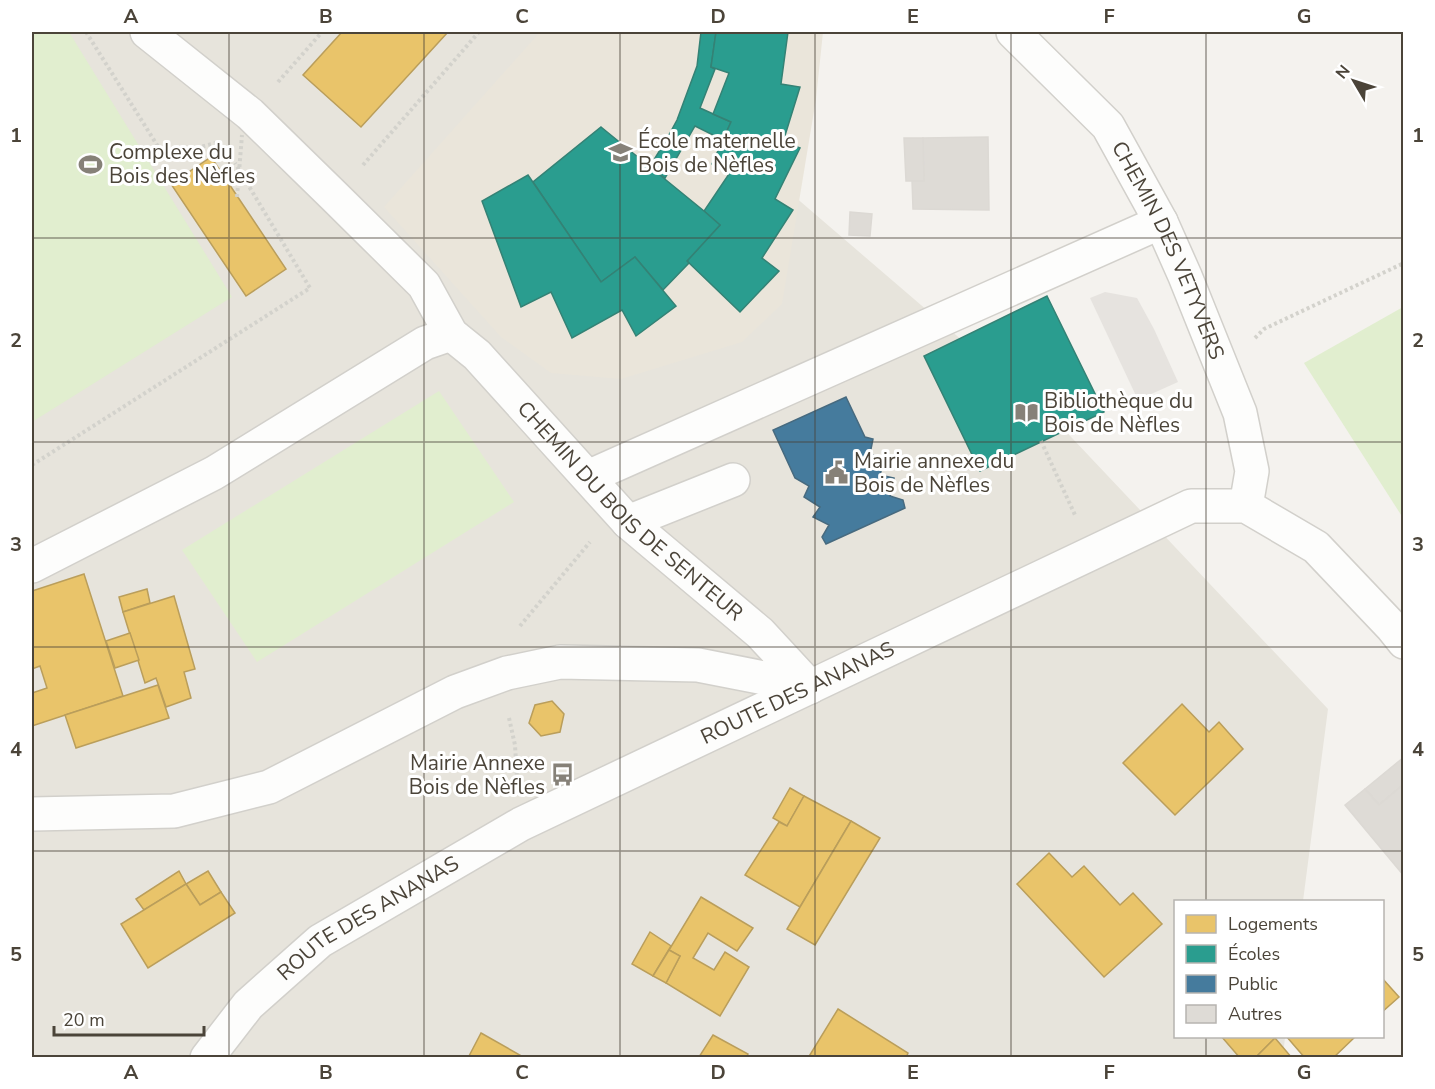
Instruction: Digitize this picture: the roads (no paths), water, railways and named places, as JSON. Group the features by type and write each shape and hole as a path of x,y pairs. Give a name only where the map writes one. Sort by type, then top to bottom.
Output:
{"street":[{"path":"32,566 214,473 425,343 451,334 424,285 335,197 246,125 147,32"},
{"name":"CHEMIN DES VETYVERS","path":"1013,32 1108,126 1161,222 1240,413 1252,471 1246,506"},
{"path":"588,477 1161,222"},
{"name":"CHEMIN DU BOIS DE SENTEUR","path":"451,334 477,355 623,516 760,633 810,687"},
{"path":"623,516 733,480"},
{"path":"1246,506 1316,547 1404,642"},
{"name":"ROUTE DES ANANAS","path":"207,1058 248,1005 320,941 521,824 1191,507 1246,506"},
{"path":"32,814 174,811 269,787 455,692 516,671 560,662 698,665 810,687"}],"place":[{"name":"École maternelle Bois de Nèfles","path":"620,153"},
{"name":"Complexe du Bois des Nèfles","path":"91,164"},
{"name":"Bibliothèque du Bois de Nèfles","path":"1026,413"},
{"name":"Mairie annexe du Bois de Nèfles","path":"836,473"},
{"name":"Mairie Annexe Bois de Nèfles","path":"563,775"}]}
